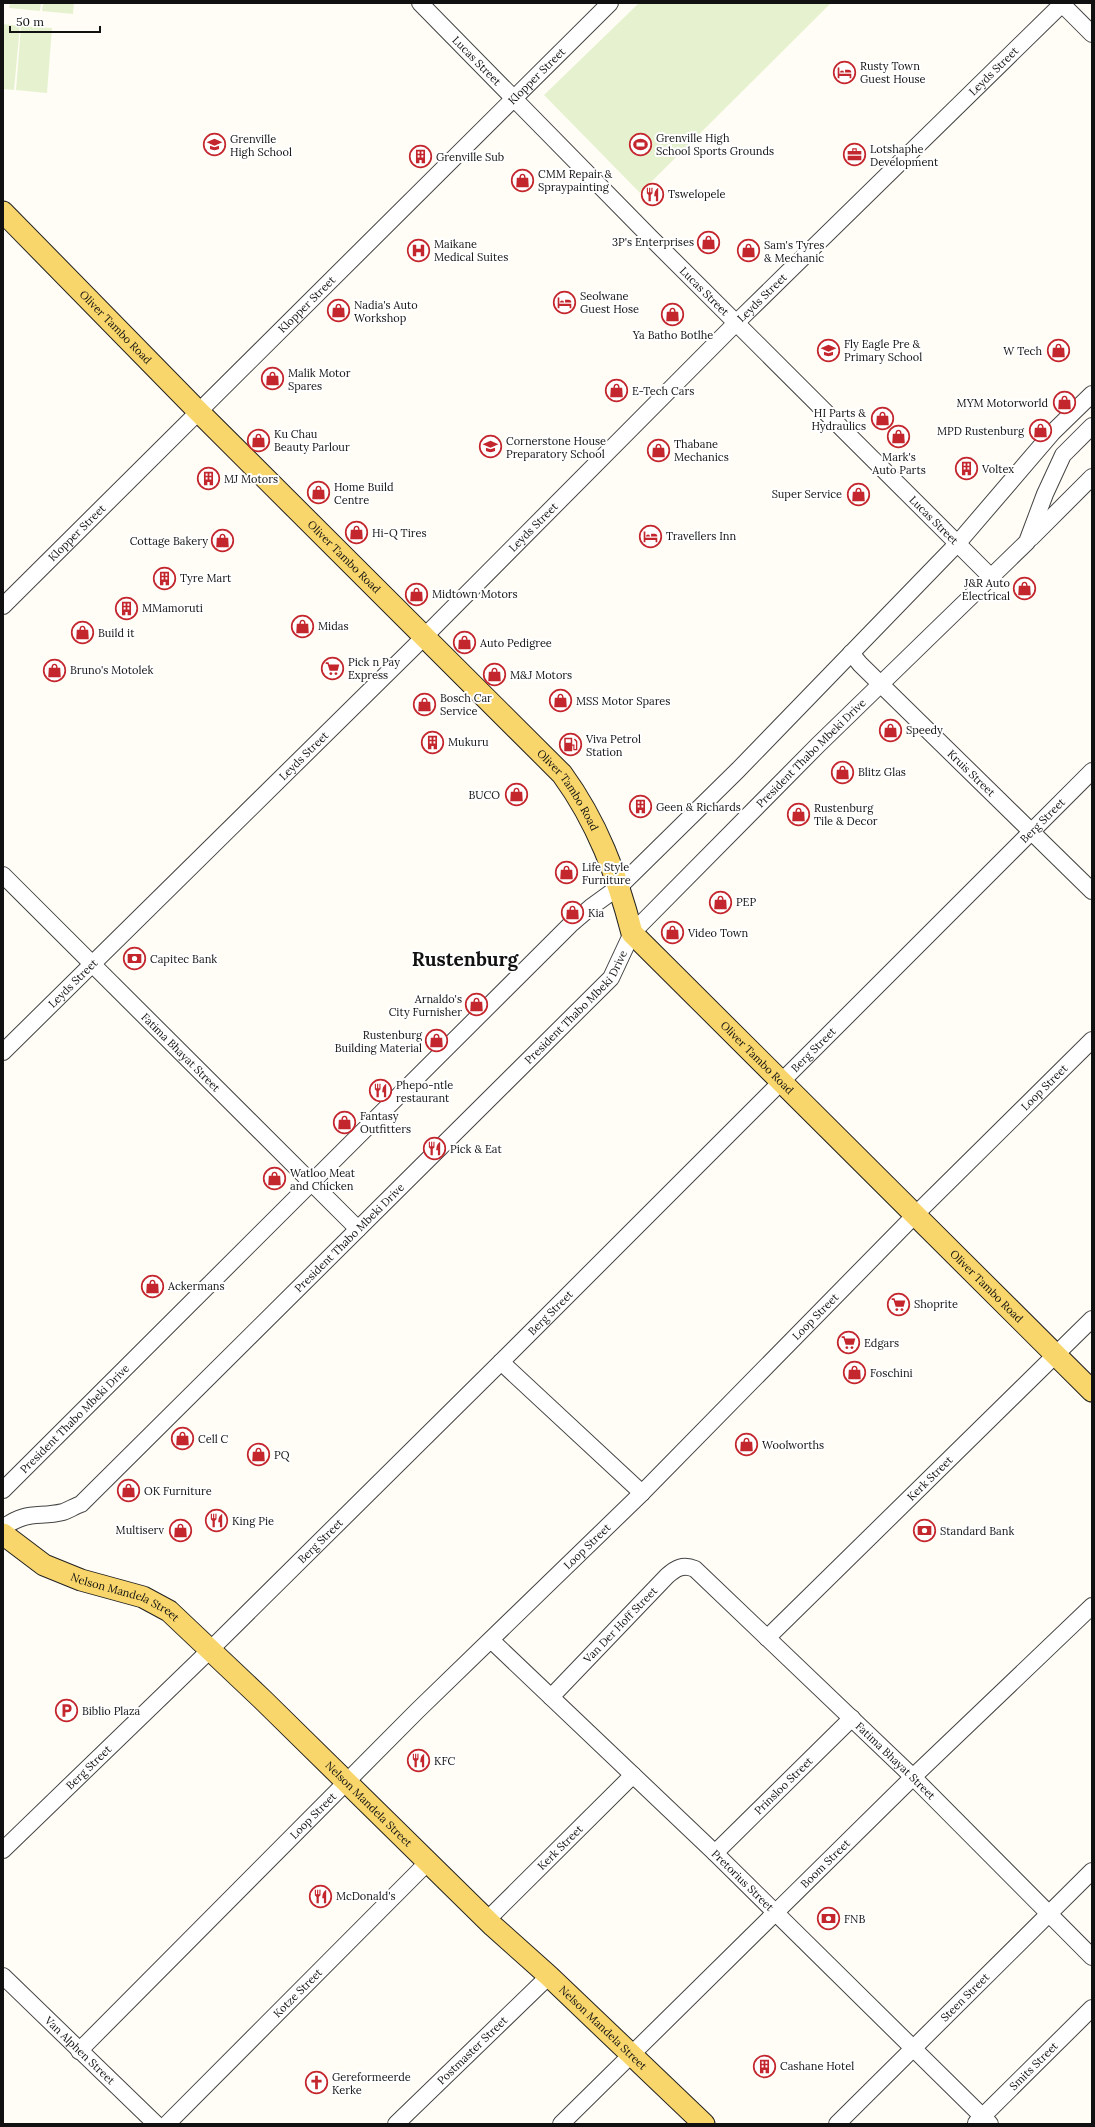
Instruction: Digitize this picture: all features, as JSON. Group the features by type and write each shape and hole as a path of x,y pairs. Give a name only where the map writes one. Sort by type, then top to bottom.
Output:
{"main road":[{"name":"Oliver Tambo Road","path":"3,212 198,410 562,774 579,797 592,819 622,884 632,933 916,1214 1092,1391"},
{"name":"Nelson Mandela Street","path":"3,1534 44,1565 81,1580 143,1597 168,1611 210,1650 487,1920 549,1976 631,2056 704,2124"}],"street":[{"name":"Lucas Street","path":"420,3 736,323 991,577"},
{"name":"Klopper Street","path":"3,606 513,97 610,3"},
{"path":"1062,3 1092,34"},
{"name":"Leyds Street","path":"3,1052 574,489 736,323 1062,3"},
{"name":"President Thabo Mbeki Drive","path":"3,1490 570,925 622,884 732,775 957,544 1053,432 1092,394"},
{"name":"President Thabo Mbeki Drive","path":"3,1528 12,1521 28,1515 63,1512 81,1504 612,978 632,933 881,683 1027,542 1044,494 1063,455 1092,426"},
{"path":"1027,542 1092,477"},
{"name":"Kruis Street","path":"852,653 1092,891"},
{"name":"Berg Street","path":"3,1850 210,1650 501,1362 783,1082 1092,771"},
{"name":"Fatima Bhayat Street","path":"3,875 358,1229"},
{"name":"Loop Street","path":"79,2051 346,1783 642,1493 916,1214 1092,1040"},
{"name":"Kerk Street","path":"767,1638 1054,1354 1092,1319"},
{"path":"501,1362 642,1493"},
{"name":"Van Der Hoff Street","path":"551,1697 673,1570 684,1566 696,1569"},
{"name":"Fatima Bhayat Street","path":"696,1569 913,1777 1050,1913 1092,1957"},
{"name":"Boom Street","path":"561,2124 913,1777 1092,1606"},
{"name":"Pretorius Street","path":"491,1640 715,1853 775,1914 913,2048 983,2121"},
{"name":"Prinsloo Street","path":"715,1853 852,1718"},
{"name":"Kerk Street","path":"487,1920 633,1775"},
{"name":"Kotze Street","path":"167,2124 428,1862"},
{"name":"Steen Street","path":"837,2124 1092,1871"},
{"name":"Van Alphen Street","path":"3,1976 156,2124"},
{"name":"Postmaster Street","path":"396,2124 549,1976"},
{"name":"Smits Street","path":"983,2121 1092,2008"}],"green space":[{"path":"10,3 41,3 40,11 9,8"},
{"path":"43,3 74,3 73,14 42,11"},
{"name":"Grenville High School Sports Grounds","path":"639,3 831,3 640,193 544,95"},
{"path":"3,24 20,26 14,90 3,89"},
{"path":"21,26 52,28 47,93 16,90"}],"place":[{"name":"Rusty Town Guest House","path":"844,72"},
{"name":"Grenville High School Sports Grounds","path":"640,144"},
{"name":"Grenville High School","path":"214,145"},
{"name":"Lotshaphe Development","path":"854,155"},
{"name":"Grenville Sub","path":"421,157"},
{"name":"CMM Repair & Spraypainting","path":"523,180"},
{"name":"Tswelopele","path":"653,194"},
{"name":"3P's Enterprises","path":"709,242"},
{"name":"Maikane Medical Suites","path":"419,250"},
{"name":"Sam's Tyres & Mechanic","path":"748,251"},
{"name":"Seolwane Guest Hose","path":"565,302"},
{"name":"Nadia's Auto Workshop","path":"339,311"},
{"name":"Ya Batho Botlhe","path":"673,315"},
{"name":"Fly Eagle Pre & Primary School","path":"829,350"},
{"name":"W Tech","path":"1058,351"},
{"name":"Malik Motor Spares","path":"272,379"},
{"name":"E-Tech Cars","path":"616,391"},
{"name":"MYM Motorworld","path":"1064,403"},
{"name":"HI Parts & Hydraulics","path":"882,419"},
{"name":"MPD Rustenburg","path":"1040,431"},
{"name":"Mark's Auto Parts","path":"899,437"},
{"name":"Ku Chau Beauty Parlour","path":"258,440"},
{"name":"Cornerstone House Preparatory School","path":"491,447"},
{"name":"Thabane Mechanics","path":"659,450"},
{"name":"Voltex","path":"966,469"},
{"name":"MJ Motors","path":"208,479"},
{"name":"Home Build Centre","path":"318,493"},
{"name":"Super Service","path":"858,494"},
{"name":"Hi-Q Tires","path":"356,533"},
{"name":"Travellers Inn","path":"651,536"},
{"name":"Cottage Bakery","path":"223,541"},
{"name":"Tyre Mart","path":"165,578"},
{"name":"J&R Auto Electrical","path":"1025,589"},
{"name":"Midtown Motors","path":"417,594"},
{"name":"MMamoruti","path":"127,608"},
{"name":"Midas","path":"302,626"},
{"name":"Build it","path":"83,633"},
{"name":"Auto Pedigree","path":"465,643"},
{"name":"Pick n Pay Express","path":"333,668"},
{"name":"Bruno's Motolek","path":"55,670"},
{"name":"M&J Motors","path":"495,675"},
{"name":"MSS Motor Spares","path":"560,701"},
{"name":"Bosch Car Service","path":"424,704"},
{"name":"Speedy","path":"890,730"},
{"name":"Mukuru","path":"432,742"},
{"name":"Viva Petrol Station","path":"570,745"},
{"name":"Blitz Glas","path":"842,772"},
{"name":"BUCO","path":"516,795"},
{"name":"Geen & Richards","path":"640,807"},
{"name":"Rustenburg Tile & Decor","path":"798,814"},
{"name":"Life Style Furniture","path":"566,873"},
{"name":"PEP","path":"720,902"},
{"name":"Kia","path":"572,913"},
{"name":"Video Town","path":"672,933"},
{"name":"Capitec Bank","path":"134,959"},
{"name":"Arnaldo's City Furnisher","path":"477,1005"},
{"name":"Rustenburg Building Material","path":"437,1041"},
{"name":"Phepo-ntle restaurant","path":"380,1091"},
{"name":"Fantasy Outfitters","path":"344,1122"},
{"name":"Pick & Eat","path":"434,1149"},
{"name":"Watloo Meat and Chicken","path":"274,1179"},
{"name":"Ackermans","path":"152,1286"},
{"name":"Shoprite","path":"899,1304"},
{"name":"Edgars","path":"849,1343"},
{"name":"Foschini","path":"855,1373"},
{"name":"Cell C","path":"182,1439"},
{"name":"Woolworths","path":"746,1445"},
{"name":"PQ","path":"259,1455"},
{"name":"OK Furniture","path":"128,1491"},
{"name":"King Pie","path":"216,1521"},
{"name":"Multiserv","path":"180,1530"},
{"name":"Standard Bank","path":"924,1531"},
{"name":"Biblio Plaza","path":"67,1711"},
{"name":"KFC","path":"418,1761"},
{"name":"McDonald's","path":"320,1896"},
{"name":"FNB","path":"828,1919"},
{"name":"Cashane Hotel","path":"765,2066"},
{"name":"Gereformeerde Kerke","path":"316,2083"}],"district":[{"name":"Rustenburg","path":"465,959"}]}
